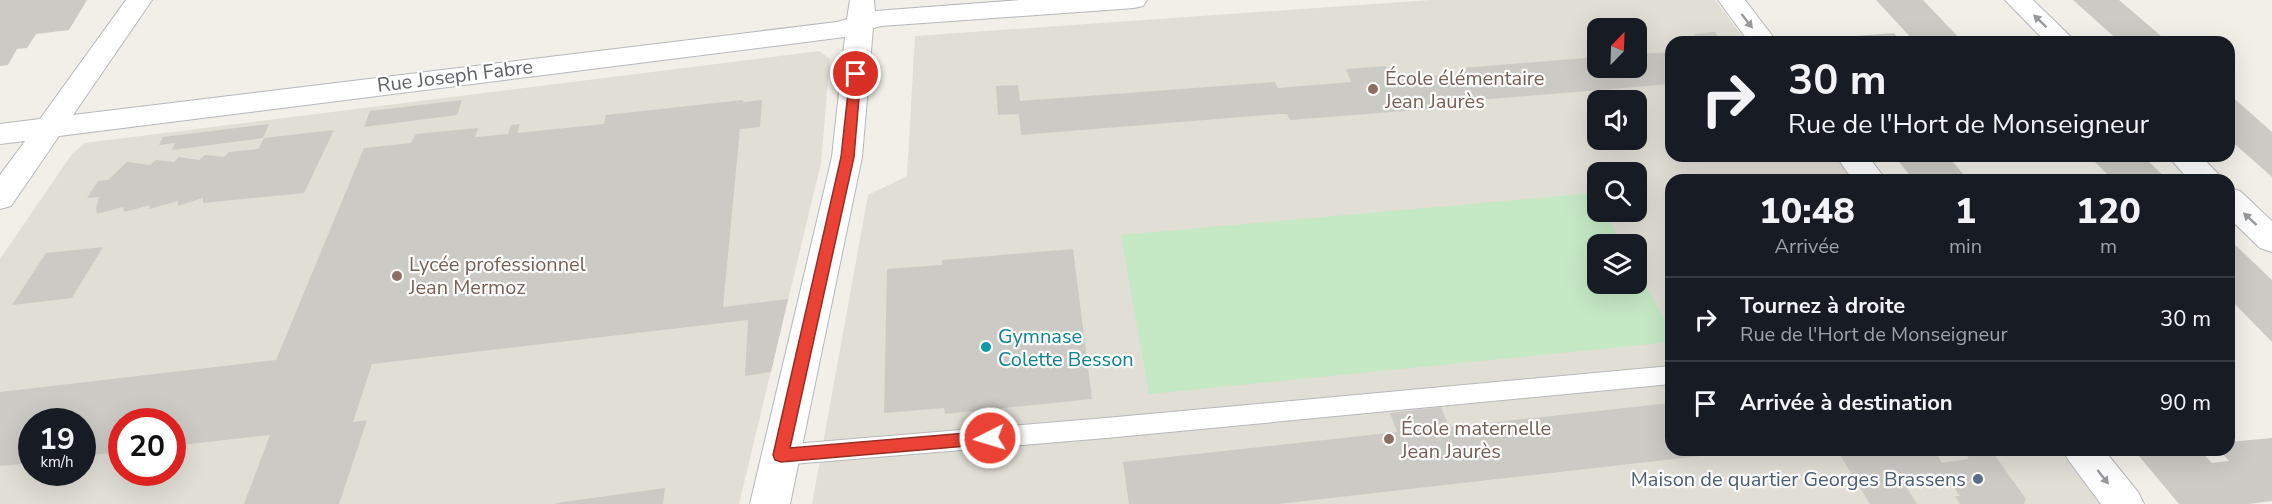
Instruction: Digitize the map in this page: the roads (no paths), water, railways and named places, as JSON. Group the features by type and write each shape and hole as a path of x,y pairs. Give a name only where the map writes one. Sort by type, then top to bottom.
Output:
{"street":[{"path":"0,198 139,0"},
{"name":"Rue Joseph Fabre","path":"0,134 792,34 839,30 861,11 879,18 1134,0"},
{"path":"1731,0 1758,36"},
{"path":"2018,0 2056,36"},
{"path":"770,504 847,157 861,11"},
{"path":"1856,162 1865,174"},
{"path":"2189,162 2202,174"},
{"path":"2235,205 2272,240"},
{"path":"2087,456 2124,504"}],"lane":[{"path":"781,455 1117,427 1665,376"}],"place":[{"name":"École élémentaire Jean Jaurès","path":"1373,89"},
{"name":"Lycée professionnel Jean Mermoz","path":"397,276"},
{"name":"Gymnase Colette Besson","path":"986,347"},
{"name":"École maternelle Jean Jaurès","path":"1389,439"},
{"name":"Maison de quartier Georges Brassens","path":"1978,479"}]}
